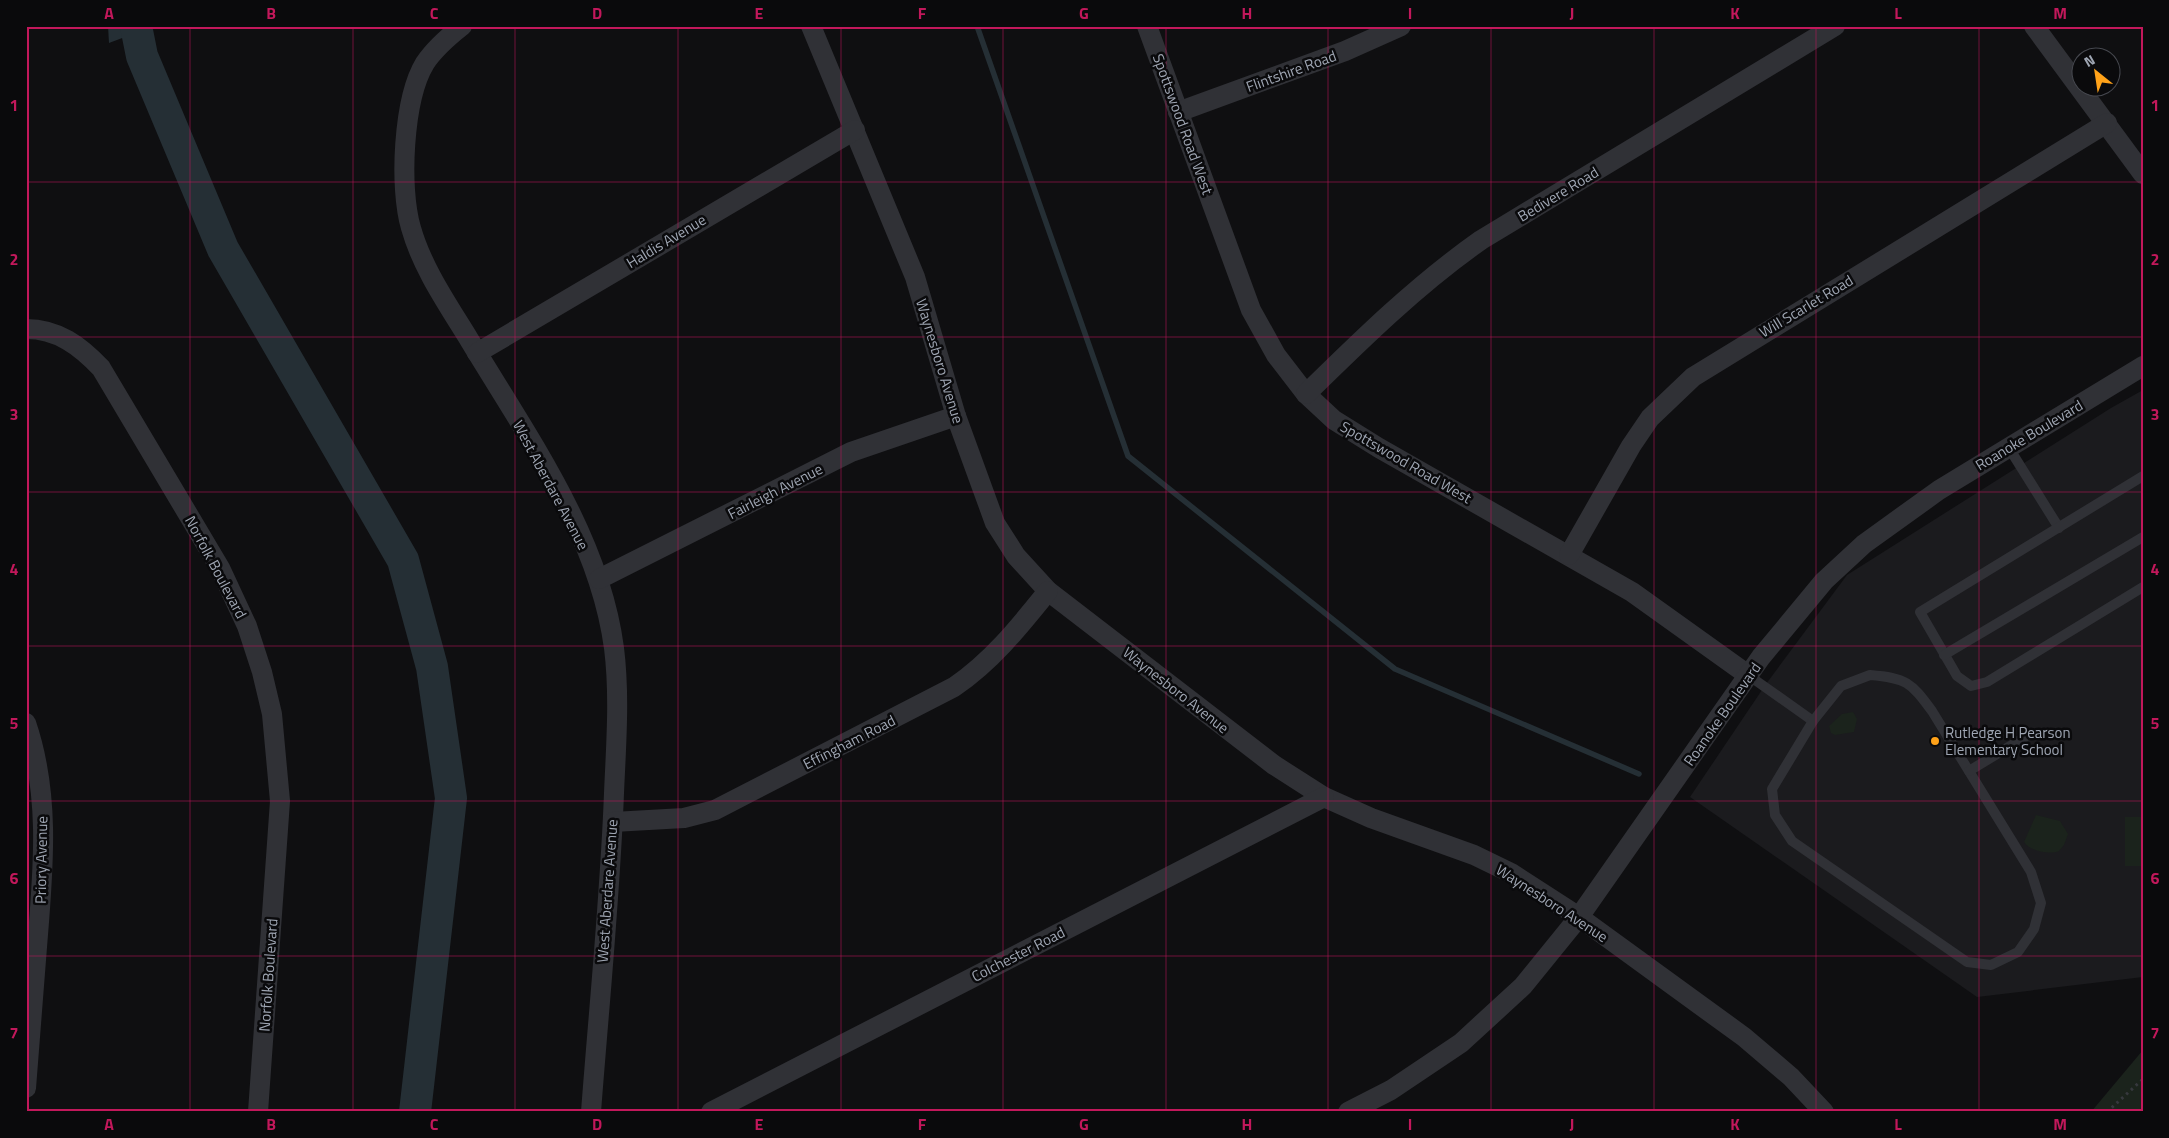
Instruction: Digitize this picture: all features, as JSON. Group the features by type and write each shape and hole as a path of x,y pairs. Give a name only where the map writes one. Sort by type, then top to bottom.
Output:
{"street":[{"name":"West Aberdare Avenue","path":"462,26 442,42 425,64 414,88 406,138 404,185 410,228 430,274 556,486 582,538 599,579 614,649 617,717 613,822 591,1112"},
{"name":"Waynesboro Avenue","path":"811,26 915,277 956,416 995,522 1016,556 1048,591 1274,765 1324,797 1371,818 1474,855 1511,873 1579,918 1744,1037 1791,1077 1821,1111"},
{"name":"Spottswood Road West","path":"1147,26 1251,310 1276,355 1306,394 1334,420 1378,448 1632,592 1748,675"},
{"name":"Flintshire Road","path":"1178,112 1345,51 1401,26"},
{"name":"Bedivere Road","path":"1306,394 1399,304 1439,270 1467,250 1835,26"},
{"path":"2034,26 2143,174"},
{"name":"Will Scarlet Road","path":"1569,555 1631,446 1656,411 1693,377 2106,123"},
{"name":"Haldis Avenue","path":"477,353 855,130"},
{"name":"Norfolk Boulevard","path":"26,329 37,329 62,336 82,348 101,368 220,568 247,626 262,672 272,714 280,801 258,1112"},
{"name":"Roanoke Boulevard","path":"1348,1112 1391,1090 1461,1043 1523,986 1579,918 1748,675 1824,581 1864,544 1903,514 2143,366"},
{"name":"Fairleigh Avenue","path":"599,579 850,452 956,416"},
{"name":"Effingham Road","path":"613,822 684,818 715,810 954,688 976,672 1000,650 1048,591"},
{"name":"Priory Avenue","path":"26,723 34,746 42,805 44,862 30,973 26,1088"},
{"name":"Colchester Road","path":"711,1112 1324,797"}],"lane":[{"path":"2009,448 2058,528"},
{"path":"2143,476 1920,612 1957,676 1971,686 1987,682 2143,587"},
{"path":"1944,655 2143,537"},
{"path":"1748,675 1813,721"},
{"path":"1870,675 1896,677 1914,687 1932,711 2031,872 2042,902 2034,929 2018,952 1991,965 1967,962 1792,841 1775,815 1772,789 1813,721 1841,686 1870,675"},
{"path":"1969,771 2025,738"}],"path":[{"path":"2107,1112 2143,1079"}],"shaded area":[{"path":"108,26 154,26 109,43"},
{"name":"Rutledge H Pearson Elementary School","path":"2143,390 2143,977 1977,997 1690,797 1766,684 1847,575 2111,408"},
{"path":"1853,712 1857,719 1854,732 1835,735 1831,733 1829,726 1842,714"},
{"path":"2036,815 2060,821 2068,834 2064,845 2059,851 2050,853 2040,851 2031,848 2024,842"},
{"path":"2125,817 2143,817 2143,866 2125,866"},
{"path":"2143,1050 2143,1112 2091,1112"}],"waterway":[{"path":"136,26 142,56 223,249 403,560 432,667 451,798 415,1112"},
{"path":"977,26 1128,456 1395,669 1639,774"}],"place":[{"name":"Rutledge H Pearson Elementary School","path":"1935,741"}]}
